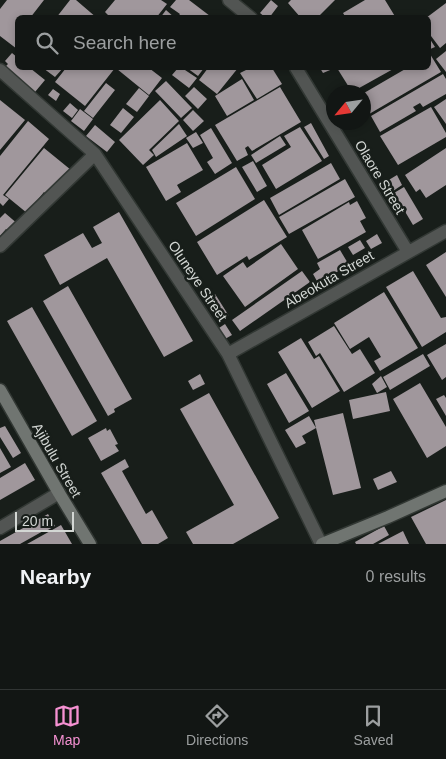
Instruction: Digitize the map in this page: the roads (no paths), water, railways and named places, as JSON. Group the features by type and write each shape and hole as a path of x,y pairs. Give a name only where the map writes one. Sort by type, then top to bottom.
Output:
{"street":[{"path":"229,0 246,15"},
{"name":"Oluneye Street","path":"0,70 95,154 228,354 322,544"},
{"name":"Olaore Street","path":"297,70 408,252"},
{"path":"0,246 95,154"},
{"name":"Abeokuta Street","path":"228,354 446,231"},
{"name":"Ajibulu Street","path":"0,390 90,544"},
{"path":"322,544 446,491"},
{"path":"0,528 59,493"}]}
